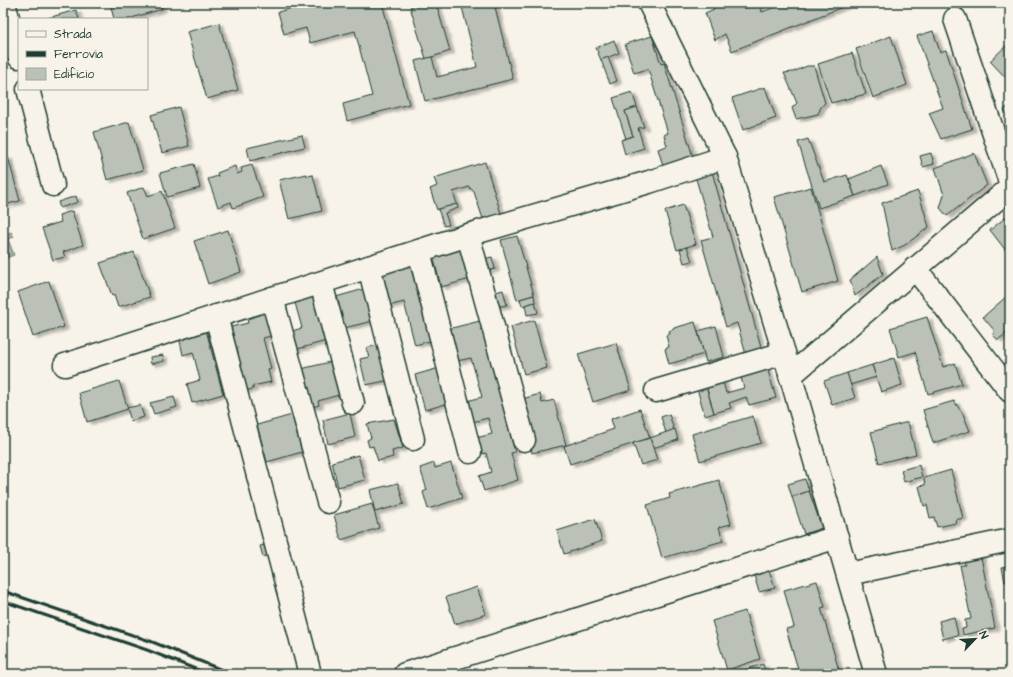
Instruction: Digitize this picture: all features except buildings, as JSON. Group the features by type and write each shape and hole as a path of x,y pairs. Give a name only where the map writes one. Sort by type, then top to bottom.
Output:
{"street":[{"path":"4,3 18,53"},
{"path":"648,3 725,156 784,353 876,674"},
{"path":"955,19 1010,182"},
{"path":"28,90 53,185"},
{"path":"65,365 468,235 642,184 725,156"},
{"path":"790,376 1010,188"},
{"path":"468,235 524,440"},
{"path":"419,251 470,452"},
{"path":"369,267 413,439"},
{"path":"915,268 1010,391"},
{"path":"320,283 352,403"},
{"path":"272,298 328,502"},
{"path":"216,316 310,674"},
{"path":"656,391 784,353"},
{"path":"405,674 837,537"},
{"path":"848,574 1010,540"}],"shaded area":[{"path":"11,232 14,237 8,239 14,255 4,259 3,235"}],"railway":[{"path":"3,591 150,641 232,674"},
{"path":"3,601 147,650 208,674"}]}
